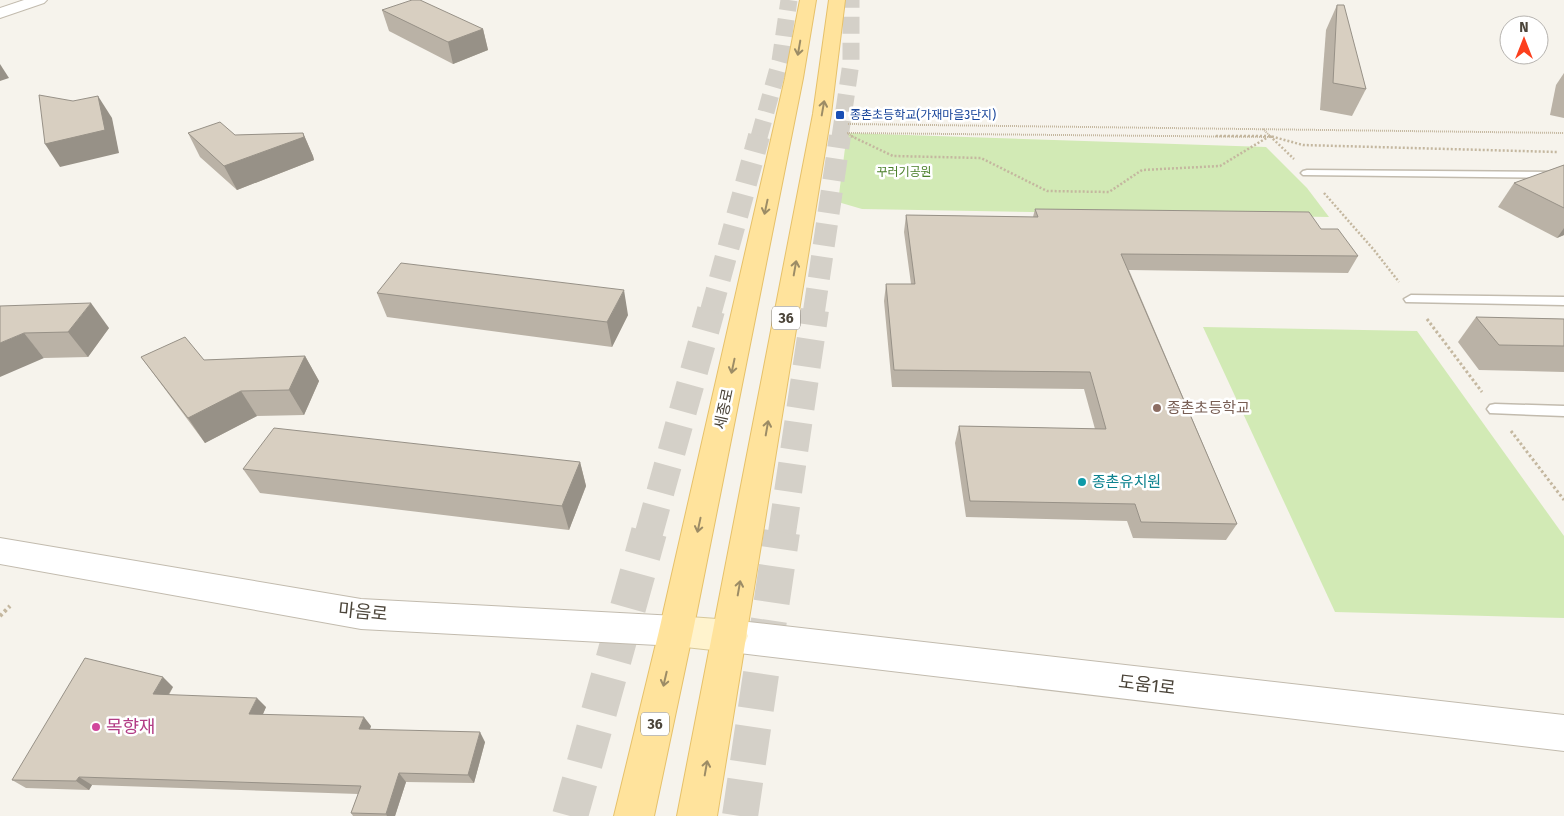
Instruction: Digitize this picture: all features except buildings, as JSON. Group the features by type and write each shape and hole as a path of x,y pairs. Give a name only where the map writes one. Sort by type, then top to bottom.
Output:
{"main road":[{"name":"세종로","path":"634,816 676,631 794,78 808,0"},
{"name":"36","path":"698,816 828,79 837,0"},
{"name":"마음로","path":"676,631 731,636"}],"street":[{"path":"0,13 39,0"},
{"name":"마음로","path":"0,551 361,614 676,631"},
{"name":"도움1로","path":"731,636 1564,733"}],"lane":[{"path":"1307,173 1564,175"},
{"path":"1411,298 1564,301"},
{"path":"1495,410 1564,411"}],"path":[{"path":"848,124 1564,133"},
{"path":"1270,136 1220,166 1142,170 1109,192 1047,192 981,158 893,156 847,133 1270,136 1302,145 1564,153"},
{"path":"0,616 10,606"}],"green space":[{"name":"꾸러기공원","path":"847,133 1266,147 1307,188 1329,217 862,209 838,202"},
{"path":"1203,327 1417,331 1564,536 1564,618 1335,612"}],"tunnel":[{"path":"759,137 780,61 789,0"},
{"path":"840,137 851,63 851,0"},
{"path":"711,311 759,136"},
{"path":"814,311 840,136"},
{"path":"649,533 711,310"},
{"path":"782,533 815,310"},
{"path":"570,816 649,532"},
{"path":"740,816 782,532"}],"place":[{"name":"종촌초등학교(가재마을3단지)","path":"840,115"},
{"name":"종촌초등학교","path":"1157,408"},
{"name":"종촌유치원","path":"1082,482"},
{"name":"목향재","path":"96,727"}]}
